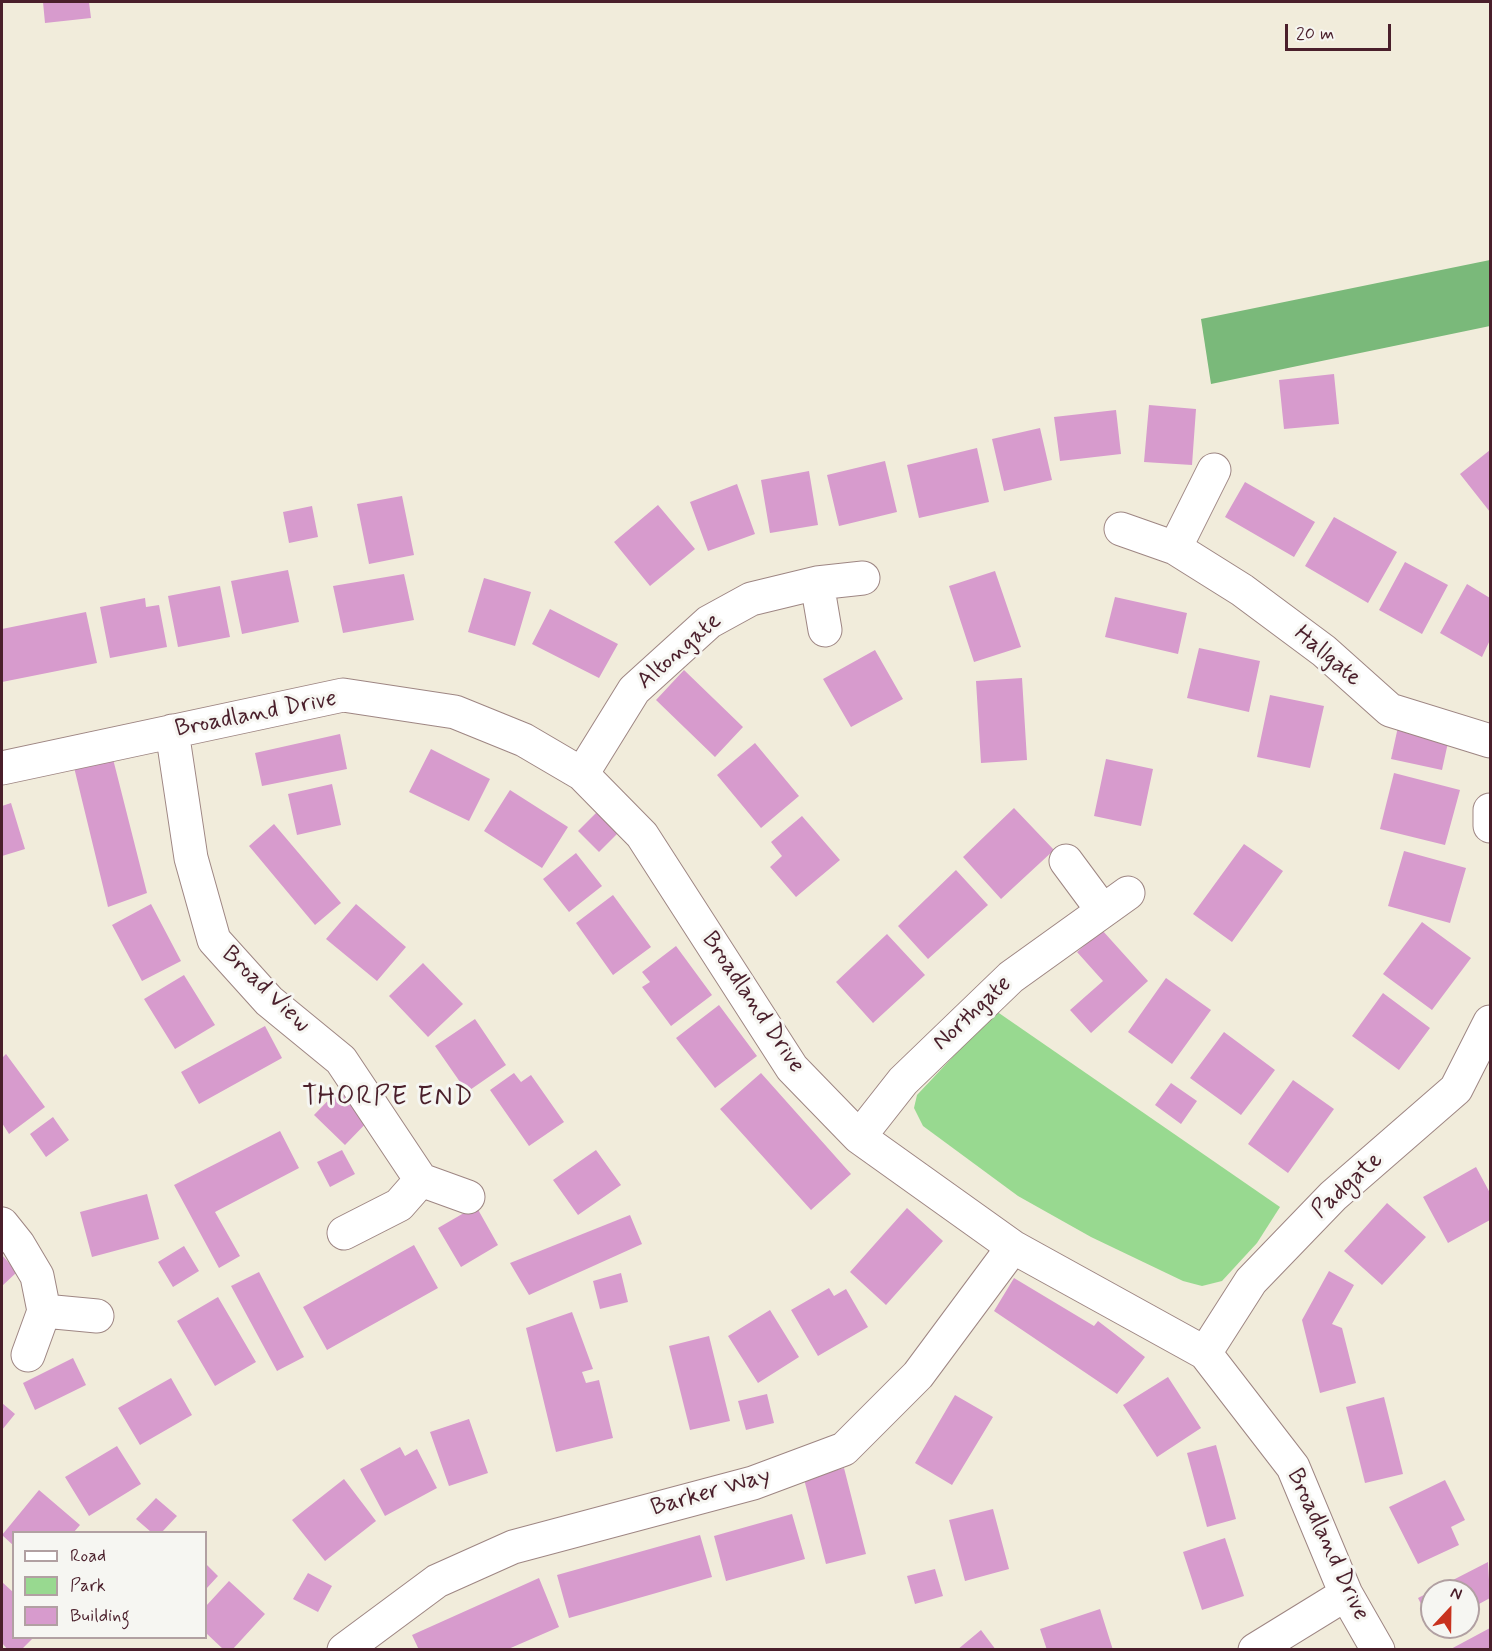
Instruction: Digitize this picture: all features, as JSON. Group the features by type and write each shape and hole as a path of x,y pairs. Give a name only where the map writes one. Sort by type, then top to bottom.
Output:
{"street":[{"path":"1175,548 1214,470"},
{"name":"Hallgate","path":"1120,529 1175,548 1242,590 1314,644 1390,710 1491,741"},
{"name":"Altongate","path":"582,774 634,690 709,622 750,599 818,584 863,578"},
{"path":"818,584 825,630"},
{"name":"Broadland Drive","path":"2,768 343,695 455,712 524,740 582,774 642,836 792,1068 860,1137 1013,1247 1205,1353 1293,1467 1346,1594 1378,1650"},
{"name":"Broad View","path":"172,731 192,858 214,940 269,1001 341,1060 421,1180"},
{"path":"1491,810 1491,826"},
{"name":"Northgate","path":"860,1137 903,1081 1011,977 1116,902 1066,861"},
{"name":"Padgate","path":"1205,1353 1251,1281 1333,1196 1455,1089 1491,1022"},
{"path":"344,1233 399,1204 421,1180 468,1197"},
{"path":"2,1224 18,1244 37,1276 44,1311 28,1355"},
{"name":"Barker Way","path":"344,1650 437,1581 513,1547 753,1483 844,1449 918,1375 1013,1247"},
{"path":"44,1311 97,1316"},
{"path":"1255,1650 1346,1594"}],"green space":[{"path":"1490,260 1490,326 1211,384 1201,319"},
{"path":"996,1011 1280,1207 1257,1243 1222,1281 1202,1286 1183,1281 1091,1237 1018,1196 923,1126 914,1108 917,1095"}],"building":[{"path":"43,2 89,2 91,18 45,23"},
{"path":"1334,374 1339,424 1284,429 1279,380"},
{"path":"1149,405 1196,409 1192,465 1144,462"},
{"path":"1116,410 1121,454 1060,461 1054,417"},
{"path":"1040,428 1052,480 1004,491 992,439"},
{"path":"977,448 989,502 919,518 907,465"},
{"path":"1490,450 1490,512 1460,474"},
{"path":"885,461 897,512 839,526 827,475"},
{"path":"809,471 818,525 770,533 761,480"},
{"path":"1245,482 1315,522 1294,557 1225,517"},
{"path":"737,484 755,534 708,551 690,502"},
{"path":"402,496 414,555 369,564 357,504"},
{"path":"658,505 695,549 650,586 614,542"},
{"path":"312,506 318,537 289,543 283,512"},
{"path":"1334,517 1397,552 1368,603 1305,566"},
{"path":"1405,562 1448,585 1422,634 1379,610"},
{"path":"288,570 299,622 242,634 231,581"},
{"path":"995,571 1021,647 974,662 949,586"},
{"path":"404,574 414,620 343,633 333,586"},
{"path":"484,578 531,592 515,646 468,632"},
{"path":"1467,584 1490,598 1490,640 1482,657 1440,633"},
{"path":"220,586 230,637 178,647 168,596"},
{"path":"1115,597 1187,613 1178,654 1105,637"},
{"path":"145,598 146,607 159,605 167,647 110,658 100,607"},
{"path":"550,609 618,644 599,678 532,644"},
{"path":"86,612 97,663 2,682 2,629"},
{"path":"1199,648 1260,661 1249,712 1187,698"},
{"path":"875,650 903,699 851,727 823,679"},
{"path":"684,670 743,727 715,757 656,700"},
{"path":"1022,678 1027,760 981,763 976,681"},
{"path":"1270,695 1324,706 1310,768 1257,757"},
{"path":"1401,713 1452,724 1442,770 1391,759"},
{"path":"340,734 347,769 262,786 255,753"},
{"path":"755,743 799,796 761,828 717,775"},
{"path":"431,749 490,779 469,821 409,792"},
{"path":"111,751 147,893 108,907 72,759"},
{"path":"1106,759 1153,769 1141,826 1094,816"},
{"path":"1394,773 1460,790 1445,845 1380,829"},
{"path":"332,784 341,825 297,835 288,794"},
{"path":"510,790 568,827 542,868 484,831"},
{"path":"11,803 25,849 2,856 2,806"},
{"path":"1014,808 1054,850 1001,899 963,857"},
{"path":"598,811 619,832 599,852 578,831"},
{"path":"802,816 840,860 796,897 770,867 782,856 771,842"},
{"path":"274,824 341,903 315,925 249,846"},
{"path":"1244,844 1283,871 1232,942 1193,914"},
{"path":"1404,851 1466,868 1450,923 1388,906"},
{"path":"576,853 602,886 569,912 543,879"},
{"path":"956,870 988,905 928,959 898,926"},
{"path":"613,895 651,947 613,975 576,923"},
{"path":"151,904 181,961 142,981 112,925"},
{"path":"356,904 406,947 377,981 326,939"},
{"path":"1422,922 1471,958 1432,1010 1383,974"},
{"path":"1102,930 1148,981 1091,1033 1070,1010 1103,981 1077,952"},
{"path":"887,934 925,975 873,1023 836,982"},
{"path":"676,946 712,995 671,1026 642,987 650,982 642,972"},
{"path":"423,963 463,1004 428,1037 389,996"},
{"path":"184,975 215,1025 175,1049 144,999"},
{"path":"1166,978 1211,1010 1172,1064 1128,1032"},
{"path":"1383,993 1430,1028 1399,1070 1352,1036"},
{"path":"719,1005 757,1056 715,1088 676,1038"},
{"path":"475,1019 506,1065 467,1092 435,1046"},
{"path":"265,1026 282,1058 199,1104 181,1072"},
{"path":"1224,1032 1275,1070 1241,1115 1190,1078"},
{"path":"6,1054 45,1107 9,1134 2,1123 2,1058"},
{"path":"514,1073 521,1082 531,1075 564,1122 529,1146 490,1090"},
{"path":"761,1073 851,1174 811,1210 720,1109"},
{"path":"1293,1080 1334,1109 1288,1173 1248,1144"},
{"path":"1171,1083 1197,1101 1181,1124 1155,1105"},
{"path":"344,1084 375,1114 345,1145 314,1115"},
{"path":"53,1117 69,1140 46,1157 30,1134"},
{"path":"280,1131 299,1168 215,1212 240,1256 219,1268 174,1185"},
{"path":"342,1150 355,1174 330,1187 317,1162"},
{"path":"596,1150 621,1185 578,1215 553,1180"},
{"path":"1476,1167 1490,1193 1490,1220 1448,1243 1423,1197"},
{"path":"147,1194 159,1239 92,1257 80,1212"},
{"path":"1387,1203 1426,1237 1382,1285 1344,1251"},
{"path":"476,1206 498,1245 461,1267 438,1228"},
{"path":"907,1208 943,1241 886,1305 850,1272"},
{"path":"630,1215 642,1244 529,1295 510,1263"},
{"path":"414,1245 438,1288 327,1350 303,1307"},
{"path":"184,1246 199,1271 173,1287 158,1262"},
{"path":"2,1255 17,1272 2,1286"},
{"path":"1329,1271 1354,1285 1332,1324 1342,1328 1356,1383 1320,1393 1302,1320"},
{"path":"259,1272 304,1357 277,1371 231,1286"},
{"path":"621,1273 628,1302 600,1309 593,1281"},
{"path":"1014,1278 1094,1326 1098,1321 1145,1357 1117,1394 994,1311"},
{"path":"829,1288 834,1296 846,1289 868,1327 818,1356 791,1310"},
{"path":"218,1297 256,1362 215,1386 177,1321"},
{"path":"770,1310 799,1357 758,1383 728,1336"},
{"path":"572,1312 593,1369 582,1372 586,1383 599,1380 613,1438 556,1452 526,1328"},
{"path":"709,1336 730,1421 690,1430 669,1346"},
{"path":"73,1358 86,1385 35,1410 23,1383"},
{"path":"1168,1377 1201,1428 1157,1457 1123,1405"},
{"path":"171,1378 192,1415 140,1445 118,1408"},
{"path":"767,1394 774,1423 746,1430 738,1401"},
{"path":"955,1395 993,1417 952,1485 915,1463"},
{"path":"1384,1397 1403,1474 1365,1483 1346,1407"},
{"path":"2,1403 15,1414 2,1430"},
{"path":"469,1419 488,1473 449,1486 430,1432"},
{"path":"1216,1445 1236,1519 1207,1527 1187,1453"},
{"path":"117,1446 141,1484 89,1516 65,1477"},
{"path":"400,1447 405,1456 417,1449 437,1488 385,1516 360,1469"},
{"path":"844,1468 866,1554 826,1564 804,1479"},
{"path":"344,1479 376,1521 325,1561 292,1520"},
{"path":"1445,1480 1465,1520 1451,1527 1459,1545 1418,1564 1389,1507"},
{"path":"39,1490 80,1525 75,1531 12,1531 12,1544 2,1535"},
{"path":"156,1498 177,1516 163,1531 150,1531 136,1519"},
{"path":"993,1509 1009,1569 965,1581 949,1520"},
{"path":"792,1514 805,1559 726,1581 714,1536"},
{"path":"700,1535 712,1577 569,1618 557,1575"},
{"path":"1225,1538 1244,1596 1202,1610 1183,1552"},
{"path":"1488,1562 1490,1598 1480,1603 1480,1579 1455,1579"},
{"path":"207,1565 218,1576 207,1588"},
{"path":"935,1569 943,1596 915,1604 907,1576"},
{"path":"308,1573 332,1586 318,1612 293,1599"},
{"path":"539,1578 559,1627 506,1650 419,1650 412,1635"},
{"path":"229,1581 265,1614 232,1650 224,1650 207,1634 207,1605"},
{"path":"2,1582 12,1591 12,1639 32,1639 21,1650 8,1650 2,1643"},
{"path":"1100,1609 1113,1650 1047,1650 1040,1629"},
{"path":"1490,1628 1490,1650 1449,1650 1470,1639 1480,1639 1480,1633"},
{"path":"981,1630 996,1650 957,1650"}],"district":[{"name":"THORPE END","path":"388,1098"}]}
